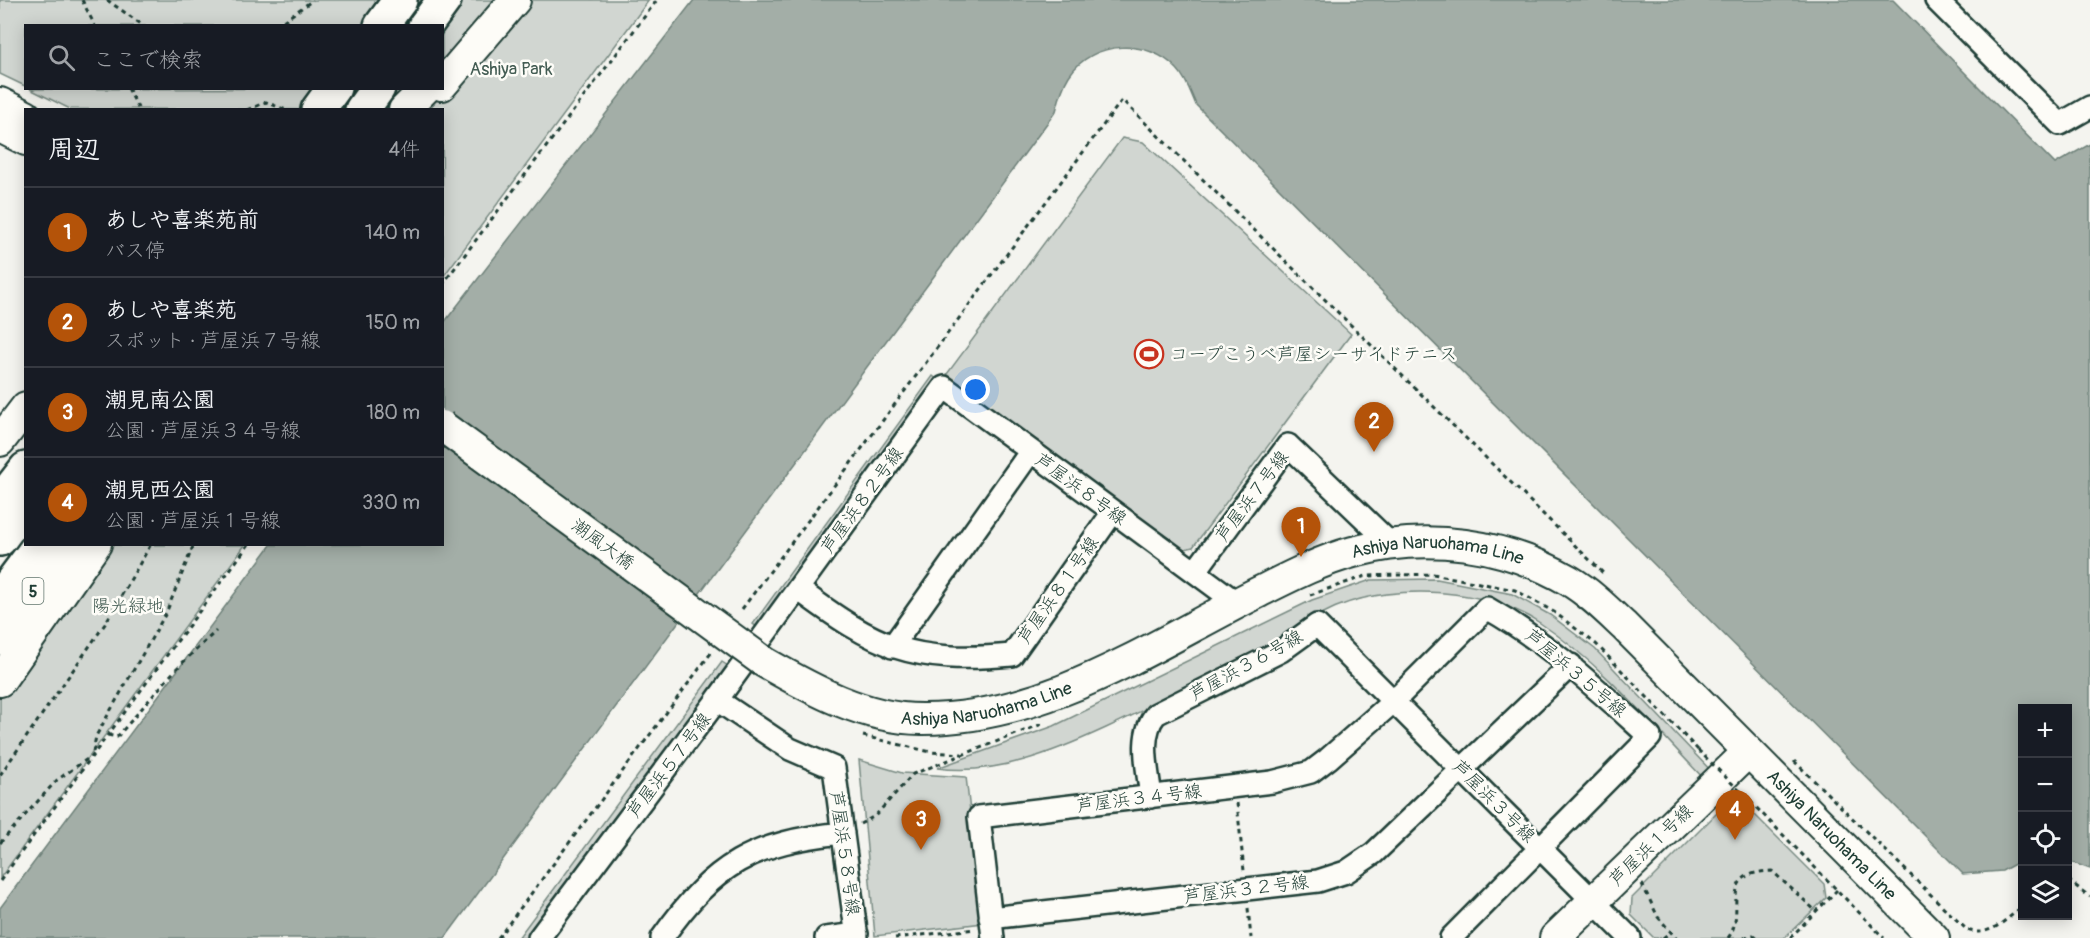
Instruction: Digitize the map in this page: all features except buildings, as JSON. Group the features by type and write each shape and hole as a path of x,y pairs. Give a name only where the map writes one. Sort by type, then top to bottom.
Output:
{"highway":[{"path":"382,24 400,0"},
{"path":"426,24 444,0"},
{"path":"319,108 333,90"},
{"path":"363,108 377,90"},
{"path":"0,502 24,471"},
{"path":"0,539 24,507"},
{"name":"5","path":"0,598 38,546"},
{"name":"5","path":"0,638 64,546"}],"main road":[{"path":"444,71 510,7"},
{"path":"444,83 510,7"},
{"path":"406,108 424,90"},
{"path":"423,108 437,90"},
{"path":"0,104 24,115"},
{"path":"0,127 24,139"},
{"path":"0,441 24,410"},
{"name":"潮風大橋","path":"444,427 764,662"},
{"path":"0,492 24,470"},
{"name":"Ashiya Naruohama Line","path":"764,662 829,697 871,711 919,719 967,717 1006,710 1061,691 1108,671 1237,603 1334,558 1392,545 1432,542 1478,546 1515,555 1571,582 1624,626 1934,938"},
{"path":"0,661 81,546"},
{"path":"0,681 95,546"},
{"name":"芦屋浜１号線","path":"1555,938 1748,752"}],"street":[{"path":"1936,0 2060,124 2090,107"},
{"name":"芦屋浜８２号線","path":"717,700 944,387 1031,451"},
{"name":"芦屋浜７号線","path":"1195,572 1288,446 1392,545"},
{"name":"芦屋浜８号線","path":"892,647 1031,451 1237,603"},
{"name":"芦屋浜８１号線","path":"798,589 850,626 892,647 947,659 1012,655 1113,512"},
{"name":"芦屋浜３５号線","path":"1394,701 1487,608 1526,631 1571,665 1650,737 1540,848"},
{"name":"芦屋浜３６号線","path":"1151,797 1145,746 1147,724 1156,714 1281,651 1317,625 1394,701"},
{"name":"芦屋浜３２号線","path":"991,928 1318,881 1346,872 1374,853 1571,665"},
{"name":"芦屋浜５７号線","path":"539,938 717,700 790,749 834,768"},
{"name":"芦屋浜３号線","path":"1394,701 1630,938"},
{"name":"芦屋浜３４号線","path":"991,928 979,817 1293,778 1311,772 1394,701"},
{"name":"芦屋浜５８号線","path":"834,768 857,936"},
{"path":"662,938 705,884 739,859 770,846 810,837 843,833"},
{"path":"1451,938 1540,848"},
{"path":"826,938 857,936"}],"path":[{"path":"82,0 94,24"},
{"path":"107,0 141,24"},
{"path":"279,24 314,0"},
{"path":"444,282 657,0"},
{"path":"129,90 138,108"},
{"path":"742,609 1122,100 1608,578"},
{"path":"252,108 266,102 281,108"},
{"path":"0,775 105,624 150,546"},
{"path":"0,843 57,780 93,755 96,736 166,613 194,546"},
{"path":"0,881 248,546"},
{"path":"108,735 117,737 177,668 216,631"},
{"path":"498,938 711,653"},
{"path":"1698,750 1884,938"},
{"path":"1787,754 1967,930 1976,934 1986,933 2018,910"},
{"path":"1235,787 1251,938"},
{"path":"1728,938 1736,921 1734,899 1737,887 1746,877 1755,872 1772,871 1816,911"},
{"path":"1641,880 1658,917 1669,933 1676,938"},
{"path":"2072,884 2090,897"},
{"path":"1790,938 1837,890"},
{"path":"895,938 991,928"},
{"path":"1663,938 1669,933"},
{"path":"1744,938 1753,935 1757,938"}],"green space":[{"name":"Ashiya Park","path":"0,0 649,0 444,276 444,108 68,108 32,90 444,90 444,24 24,24 24,86 0,74"},
{"name":"コープこうべ芦屋シーサイドテニス","path":"1122,138 1143,142 1351,334 1193,547 1181,550 947,374"},
{"path":"933,376 941,383 761,630 753,624"},
{"name":"陽光緑地","path":"102,546 244,546 0,878 0,685"},
{"path":"1437,579 1512,594 1550,615 1595,649 1714,774 1707,782 1607,677 1540,623 1519,611 1495,602 1469,596 1414,592 1362,599 1331,609 1150,707 1045,753 1003,765 959,770 937,768 1054,726 1312,600 1371,580"},
{"path":"722,662 731,668 531,938 518,938"},
{"path":"859,760 902,773 966,777 983,923 875,936"},
{"path":"1735,795 1824,884 1826,898 1784,938 1654,938 1631,915 1632,898"}],"shaded area":[{"path":"694,0 1893,0 2055,164 2090,144 2090,869 2072,862 2072,704 2018,704 2018,862 2002,871 1963,874 1196,105 1186,81 1177,69 1152,52 1137,48 1121,47 1092,55 1079,64 1069,76 1056,111 445,938 0,938 0,908 270,546 444,546 444,323"}],"place":[{"name":"コープこうべ芦屋シーサイドテニス","path":"1149,354"},
{"name":"あしや喜楽苑","path":"1374,452"},
{"name":"あしや喜楽苑前","path":"1301,557"},
{"name":"潮見西公園","path":"1735,840"},
{"name":"潮見南公園","path":"921,850"}]}
